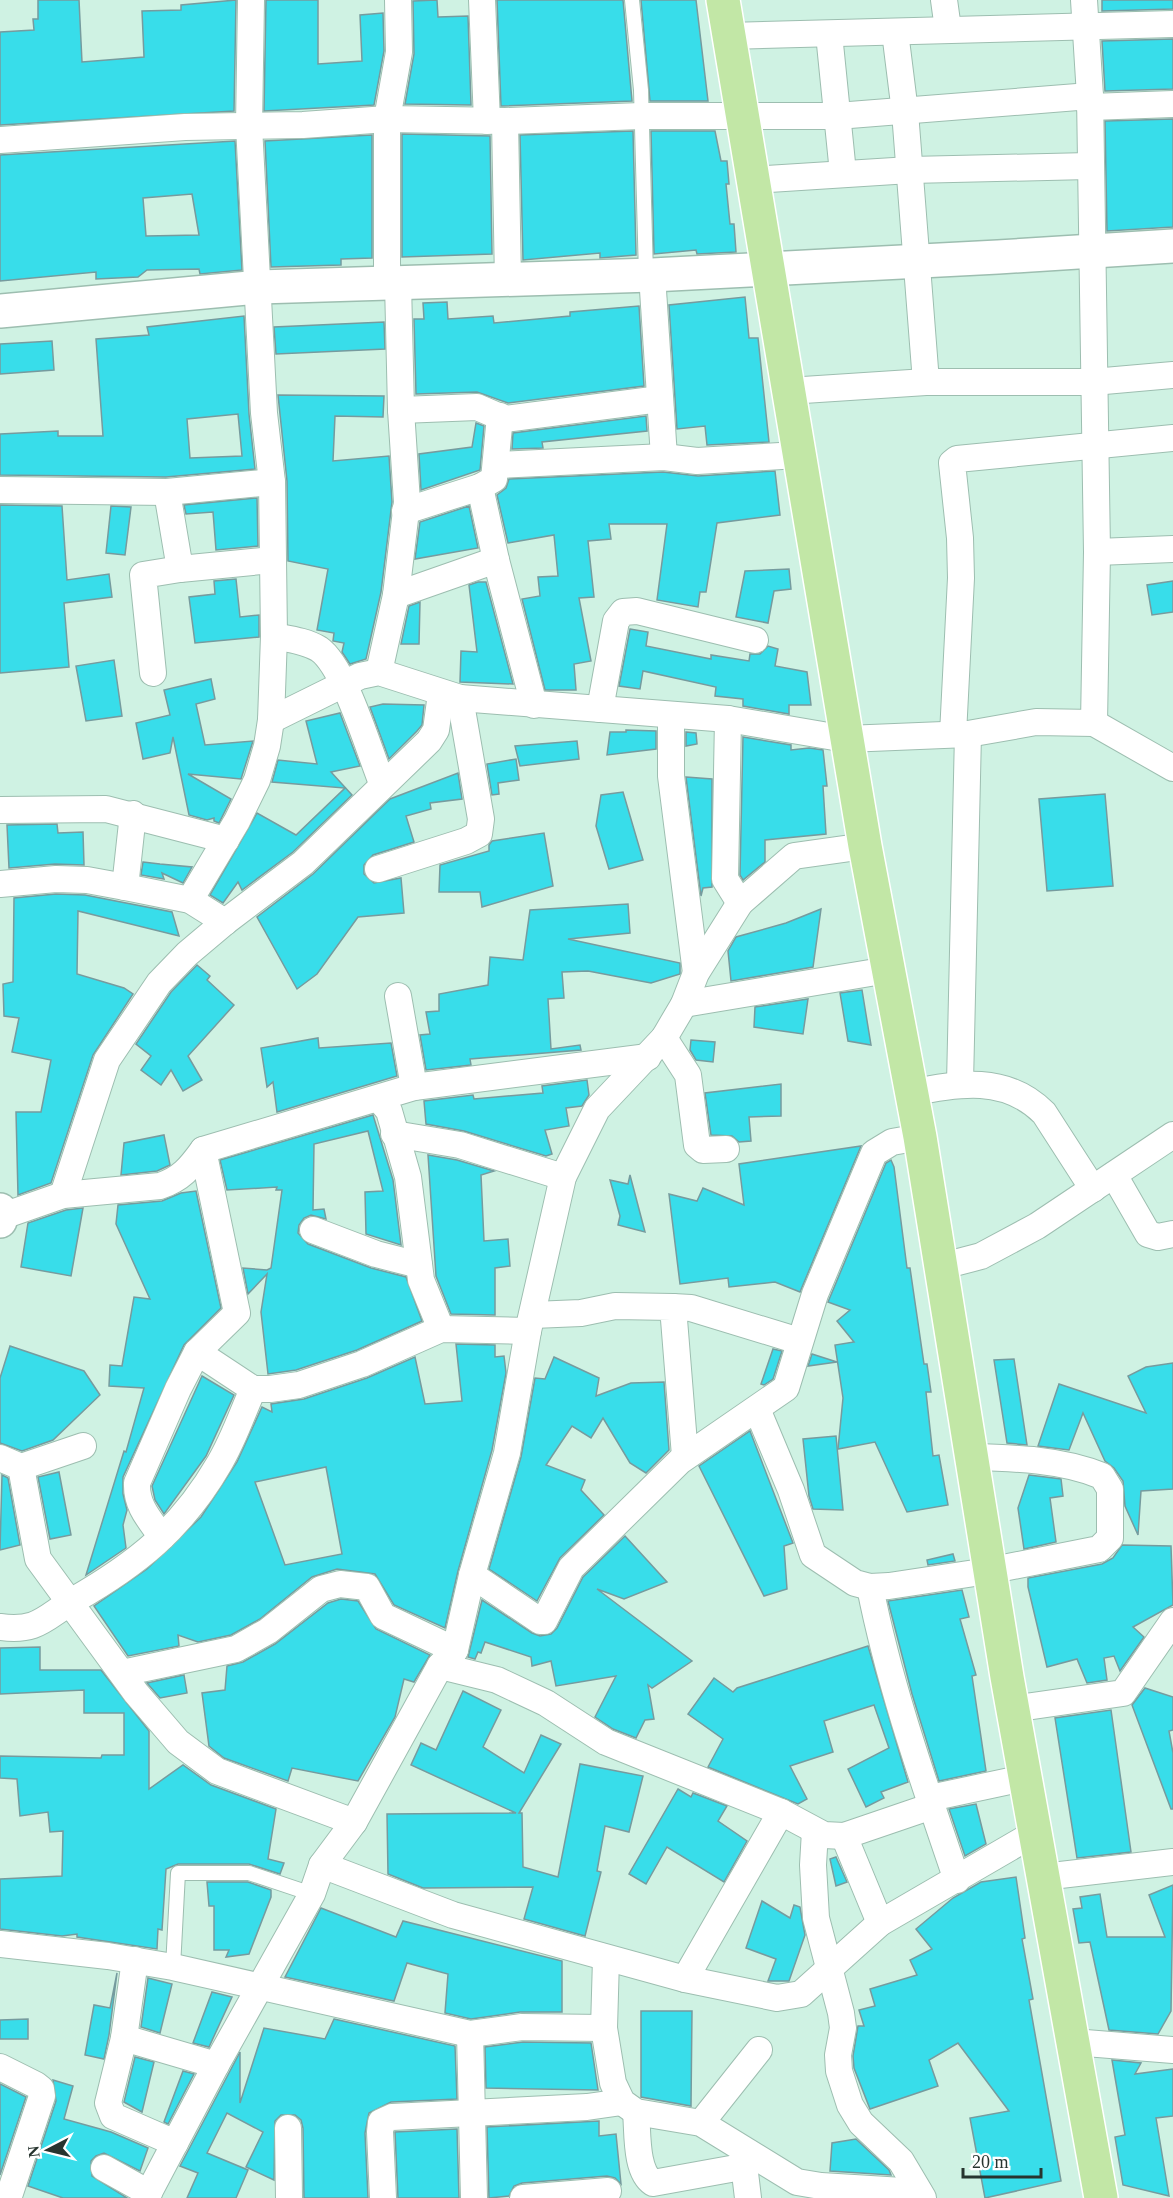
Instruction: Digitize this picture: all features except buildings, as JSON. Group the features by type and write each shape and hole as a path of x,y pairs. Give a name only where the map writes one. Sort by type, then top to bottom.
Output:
{"main road":[{"path":"723,0 846,739 920,1137 988,1571 1101,2198"}],"street":[{"path":"190,900 226,840 256,780 267,746 271,720 274,636 272,482 264,413 249,126 251,0"},
{"path":"379,672 396,595 405,512 392,283 387,119 399,52 398,0"},
{"path":"482,0 496,121 508,281"},
{"path":"944,0 948,29"},
{"path":"1084,0 1090,101 1090,252 1097,552 1095,723"},
{"path":"728,36 1173,24"},
{"path":"895,32 905,112 927,382"},
{"path":"829,34 843,173"},
{"path":"0,140 185,127 387,119 496,121 641,116 837,116 1090,101 1173,104"},
{"path":"752,180 910,170 1089,166"},
{"path":"0,311 259,287 649,275 918,262 1173,246"},
{"path":"649,275 664,458"},
{"path":"788,392 927,382 1093,382 1173,375"},
{"path":"401,410 477,408 505,419 660,399"},
{"path":"405,512 480,487 494,479 500,416"},
{"path":"960,1083 961,578 960,538 952,463 957,459 1173,438"},
{"path":"497,465 664,458 697,461 798,454"},
{"path":"0,490 167,492 272,482"},
{"path":"480,487 496,560 534,705"},
{"path":"167,492 180,569"},
{"path":"1097,552 1173,549"},
{"path":"153,674 143,575 272,560"},
{"path":"396,595 496,560"},
{"path":"600,709 616,621 623,612 636,611 755,640"},
{"path":"274,636 307,643 331,660 345,684 382,783"},
{"path":"271,720 360,676 379,672 450,696 534,705 728,719 846,739 961,734 1036,722 1095,723 1173,768"},
{"path":"63,1195 107,1060 159,983 187,954 225,922 303,862 382,783 429,741 450,696"},
{"path":"378,869 466,841 479,834 481,819 450,696"},
{"path":"671,715 671,776 696,973"},
{"path":"728,719 725,879 741,903"},
{"path":"0,810 106,809 133,814 226,840"},
{"path":"125,886 133,814"},
{"path":"104,2168 147,2195 216,2065 262,1987 312,1894 322,1865 354,1822 448,1658 507,1453 531,1323 563,1177 597,1109 656,1048 684,1004 696,973 741,903 794,856 865,846"},
{"path":"0,884 56,879 87,880 125,886 190,900 225,922"},
{"path":"684,1004 888,970"},
{"path":"398,996 414,1087"},
{"path":"0,1217 63,1195 172,1182 191,1167 202,1150 414,1087 656,1048 688,1075 696,1145 703,1150 726,1149"},
{"path":"911,1093 960,1083 1001,1089 1035,1104 1044,1113 1093,1189"},
{"path":"378,1099 389,1111 408,1177 421,1280 441,1329"},
{"path":"394,1134 460,1145 563,1177"},
{"path":"939,1267 981,1256 1002,1246 1173,1135"},
{"path":"472,1575 540,1621 544,1621 572,1568 685,1456 757,1409 788,1385 799,1341 815,1294 874,1153 892,1142 920,1137"},
{"path":"162,1537 137,1497 137,1483 178,1389 197,1352 237,1313 202,1150"},
{"path":"1114,1175 1148,1233 1158,1237 1173,1234"},
{"path":"0,1210 0,1221"},
{"path":"313,1230 376,1254 419,1265"},
{"path":"197,1352 253,1389 270,1389 310,1382 362,1364 441,1329 531,1323 615,1306 691,1308 799,1341"},
{"path":"674,1307 685,1456"},
{"path":"0,1627 18,1629 35,1626 130,1566 162,1537 194,1503 220,1462 253,1389"},
{"path":"757,1409 791,1490 813,1555 855,1582 870,1587 988,1571 1099,1549 1107,1543 1110,1538 1110,1489 1102,1476 1087,1470 1003,1457 970,1457"},
{"path":"83,1446 10,1463 38,1559 136,1693 178,1742 217,1771 354,1822"},
{"path":"122,1672 236,1648 268,1631 321,1589 340,1584 367,1587 382,1616 448,1658 546,1703 606,1742 781,1812 824,1835 844,1836 931,1802 1024,1778"},
{"path":"870,1587 885,1660 957,1880"},
{"path":"1012,1709 1123,1693 1173,1621"},
{"path":"685,1979 781,1812"},
{"path":"814,1831 816,1918 830,1967 843,2028 838,2055 839,2071 850,2105 861,2123 901,2161 921,2195"},
{"path":"322,1865 453,1915 685,1979 784,1998 801,1994 880,1923 1035,1833"},
{"path":"844,1836 880,1923"},
{"path":"1043,1877 1173,1862"},
{"path":"0,1944 135,1960 173,1967 470,2034 522,2027 604,2028"},
{"path":"606,1959 604,2028 613,2083 629,2107 642,2166 647,2178 653,2182 736,2168 745,2173 748,2198"},
{"path":"135,1960 124,2038 108,2103 109,2110 113,2116 175,2143"},
{"path":"470,2034 470,2112 474,2198"},
{"path":"124,2038 216,2065"},
{"path":"1072,2042 1173,2050"},
{"path":"701,2123 759,2050"},
{"path":"0,2067 36,2085 41,2089 42,2096 8,2195"},
{"path":"383,2198 381,2122 392,2117 587,2107 629,2107 701,2123 797,2182 921,2195"},
{"path":"288,2128 289,2198"},
{"path":"523,2198 608,2191"}],"lane":[{"path":"632,0 638,42 649,275"},
{"path":"173,1967 178,1873 249,1873 312,1894"}]}
